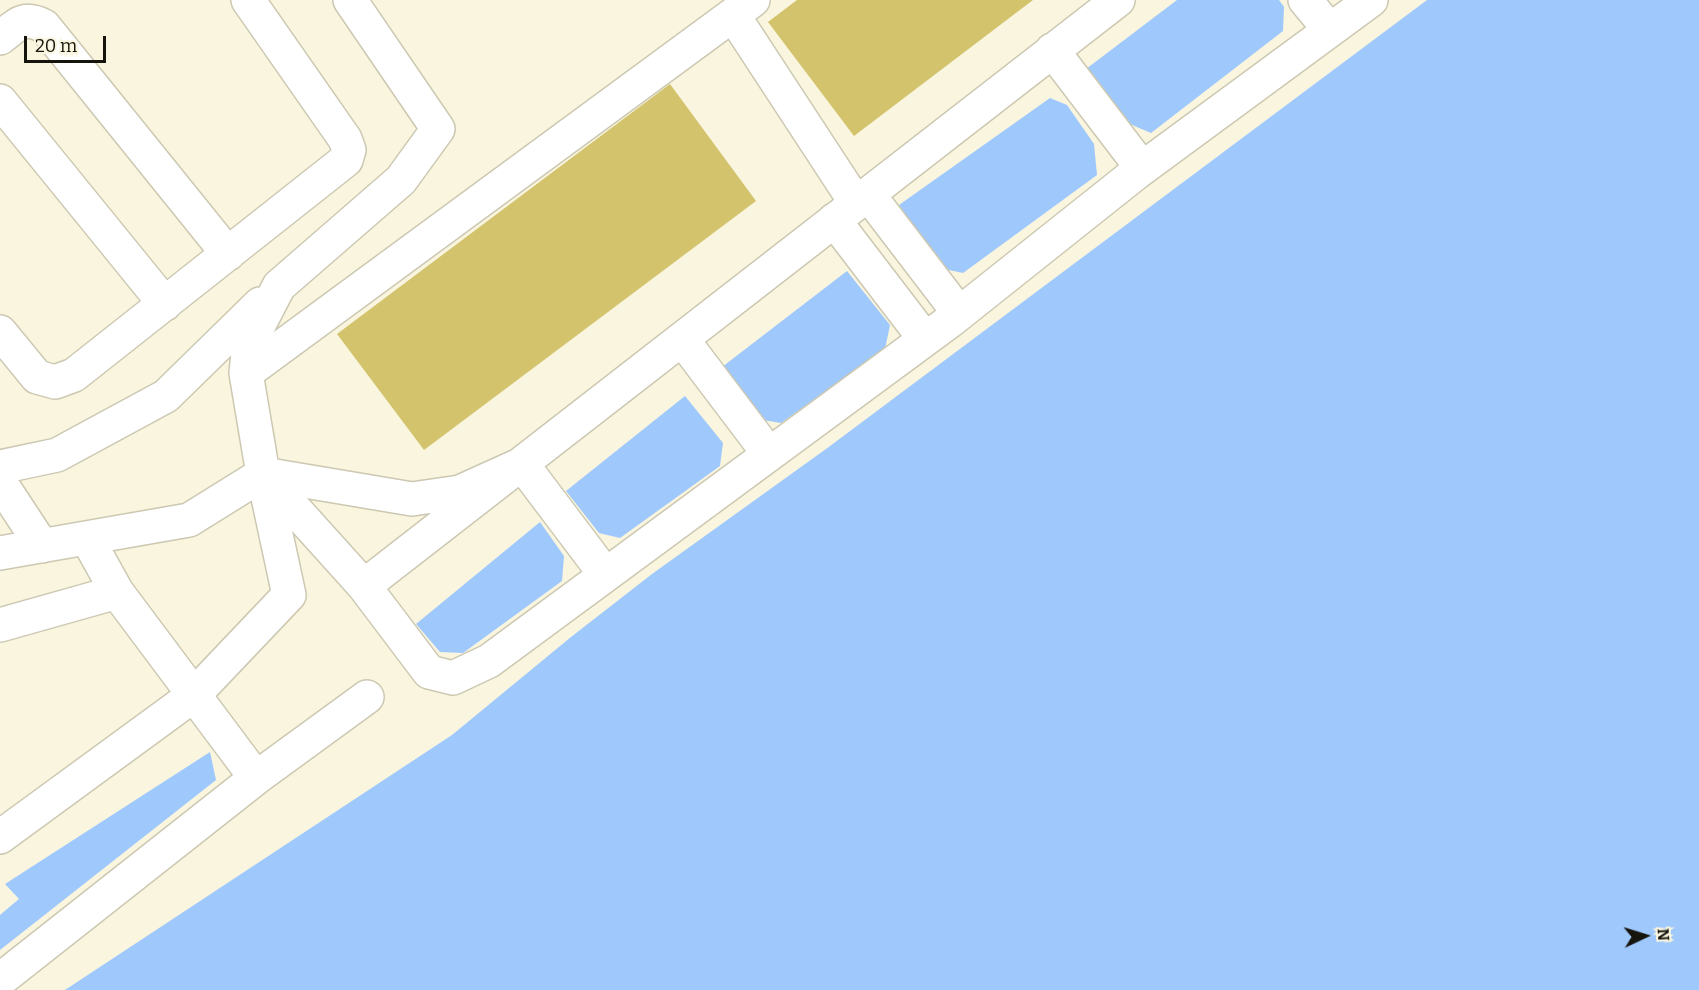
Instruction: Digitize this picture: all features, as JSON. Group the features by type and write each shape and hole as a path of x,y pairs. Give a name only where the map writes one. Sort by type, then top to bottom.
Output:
{"lane":[{"path":"0,332 37,377 55,382 74,375 346,160 349,150 345,139 248,0"},
{"path":"0,467 57,455 166,396 279,286 401,180 438,129 350,0"},
{"path":"364,586 1118,0"},
{"path":"1305,0 1330,30"},
{"path":"263,474 364,586 429,672 453,678 489,661 925,339 1142,168 1371,0"},
{"path":"246,373 743,8 925,339"},
{"path":"0,38 22,22 32,20 44,26 228,254"},
{"path":"1052,50 1142,168"},
{"path":"0,101 165,304"},
{"path":"853,206 959,313"},
{"path":"0,837 194,695 289,596 263,474 246,373 249,344 279,286"},
{"path":"682,339 769,454"},
{"path":"0,482 14,545 87,538 189,520 263,474 412,499 460,492 522,464"},
{"path":"522,464 605,574"},
{"path":"87,538 117,592 256,778"},
{"path":"0,626 117,592"},
{"path":"0,980 256,778 367,697"}],"water":[{"path":"1177,0 1279,0 1284,7 1283,31 1151,133 1118,119 1086,69"},
{"path":"1427,0 1699,0 1699,990 65,990 452,735 652,574 826,449"},
{"path":"1050,98 1067,105 1094,144 1097,175 963,273 935,267 899,205"},
{"path":"847,271 890,325 885,349 781,423 763,420 722,367"},
{"path":"685,396 723,443 720,466 620,538 599,533 566,491"},
{"path":"540,522 564,556 562,581 463,653 440,652 416,624"},
{"path":"210,752 216,780 0,950 0,915 19,899 5,884"}],"building":[{"path":"797,0 1033,0 854,136 768,22"},
{"path":"670,84 756,201 424,450 337,334"}]}
